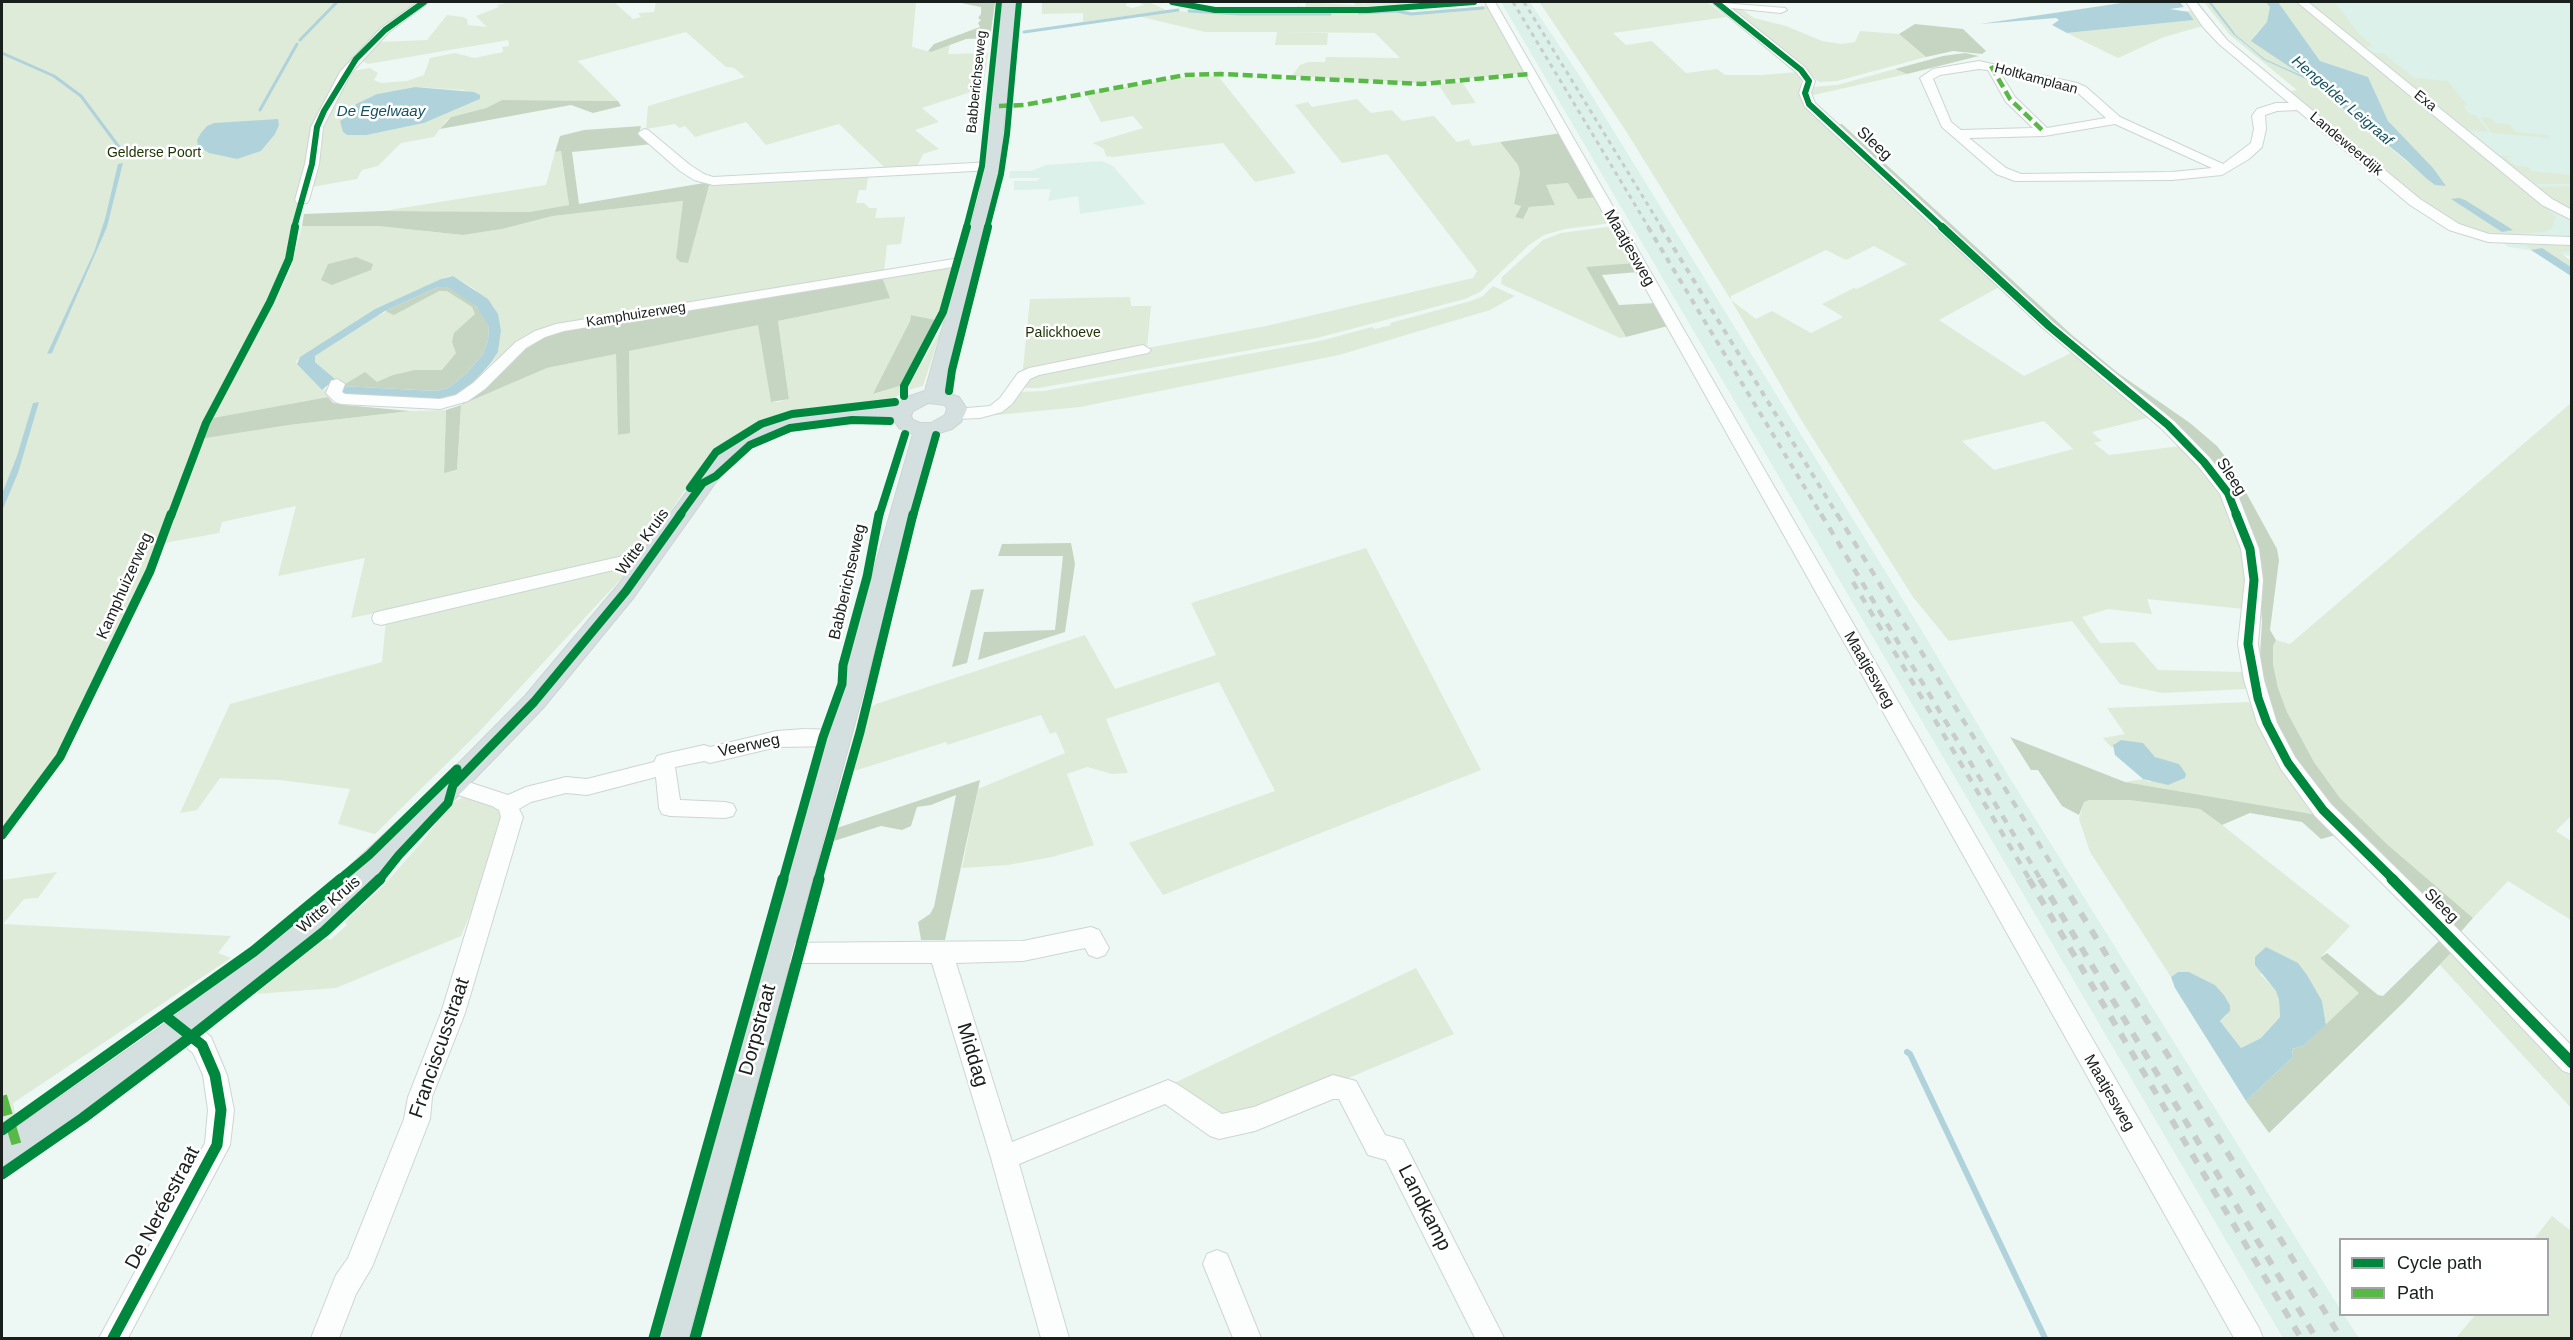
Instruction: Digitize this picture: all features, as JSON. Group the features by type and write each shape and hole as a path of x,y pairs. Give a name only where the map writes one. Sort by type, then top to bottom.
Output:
{"main road":[{"name":"Babberichseweg","path":"934,396 988,193 1010,2"},
{"path":"934,396 952,401 957,409 956,414 945,425 924,430 902,421 902,412 914,400 934,396"},
{"name":"Witte Kruis","path":"2,1156 182,1028 327,905 453,785 534,702 654,555 726,453 775,427 818,417 902,412"},
{"name":"Babberichseweg","path":"839,738 924,430"},
{"name":"Dorpstraat","path":"671,1338 839,738"}],"street":[{"path":"302,200 312,164 317,127 346,72 385,30 424,2"},
{"name":"Maatjesweg","path":"1491,2 2249,1338"},
{"name":"Landeweerdijk","path":"2191,2 2215,34 2415,202 2454,227 2488,238 2527,240 2568,229"},
{"name":"Exa","path":"2302,2 2547,202 2568,229"},
{"name":"Sleeg","path":"1717,3 1781,10"},
{"name":"Sleeg","path":"1717,3 1800,70 1809,81 1806,93 1809,104 2049,326 2168,425 2204,462 2228,493 2250,549 2254,580 2248,644 2254,680 2267,723 2288,763 2323,810 2443,929 2571,1063"},
{"name":"Holtkamplaan","path":"1971,65 1991,66 2073,86 2082,90 2116,120 2224,169 2202,175 2020,178 2001,171 1946,124 1926,78 1937,72 1971,65"},
{"path":"1991,66 2010,99 2044,132"},
{"path":"2224,169 2257,144 2260,129 2258,116 2261,112 2276,107 2301,106"},
{"path":"1957,134 2044,132 2116,120"},
{"path":"644,133 685,168 699,177 713,181 992,166"},
{"name":"Kamphuizerweg","path":"338,384 334,393 341,399 440,404 462,398 479,386 520,345 540,334 561,327 972,260"},
{"path":"956,414 980,413 996,409 1006,401 1024,376 1035,371 1143,350"},
{"name":"Witte Kruis","path":"381,618 654,555"},
{"name":"Veerweg","path":"507,805 526,795 566,785 587,787 665,766 664,762 704,753 718,753 777,739 839,738"},
{"path":"665,766 670,808 725,810"},
{"path":"453,785 499,800 507,805"},
{"name":"Franciscusstraat","path":"326,1338 346,1285 358,1267 389,1191 417,1119 420,1097 453,1013 512,816 507,805"},
{"path":"779,953 1023,951 1091,937 1097,948"},
{"name":"Middag","path":"941,953 1004,1158 1055,1338"},
{"name":"De Neréestraat","path":"113,1338 217,1144 221,1110 216,1075 202,1045 182,1028"},
{"name":"Landkamp","path":"1004,1158 1168,1092 1219,1126 1255,1119 1333,1087 1347,1089 1377,1146 1394,1149 1490,1338"},
{"path":"1217,1264 1247,1338"}],"shaded area":[{"path":"1501,2 1530,2 1581,78 1919,626 2008,775 2339,1307 2339,1316 2345,1316 2359,1338 2283,1338"},
{"path":"2209,2 2571,2 2571,256 2508,247 2441,186 2298,76 2236,37"},
{"path":"961,3 995,3 990,38 966,39 931,52 928,51 934,44 980,27 978,23 981,20 978,18 981,14 981,7"},
{"path":"1915,24 1963,29 1986,51 1982,54 1953,51 1926,57 1899,34"},
{"path":"1965,53 1979,56 1907,74 1895,69 1943,56"},
{"path":"502,100 618,101 621,106 593,113 571,105 440,129 451,117 486,108"},
{"path":"1842,124 2072,335 2118,373 2190,423 2217,446 2230,463 2277,549 2279,560 2270,630 2276,640 2273,646 2273,664 2278,688 2287,712 2314,762 2340,798 2388,845 2473,918 2458,935 2405,885 2295,766 2265,703 2260,656 2262,621 2256,562 2228,492 2113,378 1833,125"},
{"path":"641,126 639,134 641,137 645,136 653,144 572,152 579,204 710,182 688,263 680,262 676,258 683,201 553,216 502,229 463,235 378,226 302,226 304,214 383,211 529,212 569,205 561,151 555,152 560,136 584,130"},
{"path":"1562,133 1597,197 1578,199 1568,183 1546,185 1555,205 1529,207 1523,219 1515,217 1521,206 1514,204 1520,173 1518,165 1500,142"},
{"path":"1102,161 1113,166 1146,204 1080,214 1078,196 1048,201 1051,189 1014,190 1014,181 1037,181 1040,178 1009,178 1010,171 1031,171 1046,165"},
{"path":"356,257 373,264 371,270 332,285 321,280 328,264"},
{"path":"1634,263 1639,272 1602,275 1619,305 1656,303 1668,326 1626,337 1586,267"},
{"path":"882,277 890,298 778,321 789,399 771,402 758,325 629,351 630,433 618,435 616,354 547,368 461,405 522,351 552,333"},
{"path":"438,287 447,287 472,302 483,314 489,327 488,340 483,354 467,373 448,388 436,391 342,386 365,372 377,382 393,375 415,370 442,370 456,353 452,342 454,333 475,314 472,307 447,291 439,291 394,315 385,311"},
{"path":"911,315 936,320 903,385 873,394 910,321"},
{"path":"328,397 333,403 410,411 289,425 200,439 207,419"},
{"path":"461,405 457,470 444,473 446,410"},
{"path":"1071,543 1075,564 1065,632 978,660 984,632 1055,630 1063,556 998,556 1002,544"},
{"path":"984,589 967,663 952,667 971,590"},
{"path":"2010,737 2125,782 2318,815 2339,834 2321,839 2302,822 2250,813 2222,825 2200,809 2129,800 2089,800 2084,802 2079,815 2062,806 2038,770 2031,770"},
{"path":"980,780 945,940 921,940 918,922 930,914 934,907 956,795 931,805 917,807 911,826 902,830 881,826 834,841 837,828"},
{"path":"2444,936 2452,952 2269,1133 2246,1101 2293,1057 2292,1049 2303,1046 2359,993 2320,958 2327,953 2378,995 2383,996"}],"green space":[{"name":"Gelderse Poort","path":"2,2 423,2 411,9 346,67 309,159 285,260 276,283 251,331 251,340 257,336 290,271 302,226 378,226 463,235 502,229 553,216 684,201 687,263 710,182 869,172 866,190 859,190 856,203 864,203 869,208 877,208 875,218 905,217 901,244 887,245 884,272 515,346 490,364 498,352 501,331 494,307 473,288 453,276 446,277 375,309 297,360 296,362 322,390 331,387 328,397 207,419 200,439 289,425 410,411 446,410 444,472 457,471 461,405 547,368 616,354 619,435 630,432 629,351 759,324 771,402 779,402 789,398 778,321 889,298 882,277 953,266 943,302 936,320 911,315 874,394 903,385 899,395 889,402 816,407 776,416 736,436 701,466 643,553 351,618 365,558 278,576 296,506 222,522 219,533 159,544 128,616 63,750 46,778 2,833"},
{"path":"510,2 614,2 633,19 641,17 638,13 654,12 656,2 916,2 912,47 931,52 950,44 948,54 988,53 983,88 922,108 939,122 915,130 939,149 923,154 917,167 885,168 839,124 766,145 746,122 695,137 685,126 679,128 675,124 646,129 648,106 745,77 734,68 726,67 686,32 578,61 618,101 502,100 486,108 451,117 434,137 401,143 378,166 362,170 357,179 312,187 321,153 324,123 353,71 370,68 378,73 374,80 381,83 407,81 424,75 430,58 455,53 474,58 503,52 502,47 509,46 508,40 368,64 360,60 377,42 427,40 447,15 463,17 467,19 468,25 487,27 476,16 499,7 497,5","holes":["415,87 463,90 480,95 480,99 424,123 367,135 347,135 343,132 345,117 350,115 356,104 377,94"]},
{"path":"1042,2 1127,2 1126,6 1132,8 1144,5 1137,2 1149,2 1166,10 1217,14 1325,14 1325,11 1402,8 1412,12 1487,6 1524,71 1518,74 1414,83 1292,76 1300,65 1308,62 1325,62 1326,57 1400,58 1375,33 1282,32 1328,33 1327,45 1275,45 1277,32 1205,32 1133,15 1083,22 1083,13 1042,14"},
{"path":"1306,2 1354,5 1355,2 1363,4 1368,2 1450,2 1368,9 1297,9 1297,6 1305,7"},
{"path":"1530,2 1707,2 1727,17 1613,33 1626,45 1652,41 1686,73 1717,69 1725,75 1798,72 1801,77 1800,95 2001,286 1939,320 2024,376 2073,352 2151,417 2092,432 2102,441 2094,443 2109,455 2180,446 2208,478 2225,503 2246,563 2244,609 2147,599 2152,614 2108,609 2082,617 2100,643 2134,642 2158,670 2243,672 2246,689 2162,693 2120,684 2072,621 1949,641 1913,597 1800,418 1731,300 1624,128 1540,3","holes":["1874,246 1907,264 1822,304 1843,317 1811,333 1772,311 1756,319 1731,300 1731,296 1826,250 1846,260","2044,421 2073,449 1994,470 1962,441"]},
{"path":"2195,2 2198,2 2227,39 2291,91 2297,90 2230,35 2204,2 2208,2 2233,34 2250,49 2264,60 2308,80 2435,185 2409,145 2388,121 2368,77 2320,61 2278,2 2298,2 2515,180 2556,217 2552,228 2545,232 2494,235 2467,230 2429,208 2214,30"},
{"path":"2211,2 2266,2 2270,7 2267,22 2254,35 2277,59 2304,76 2265,59 2232,31"},
{"path":"2308,2 2335,2 2359,34 2373,46 2365,47"},
{"path":"1740,8 1754,18 1786,26 1822,41 1841,44 1855,42 1860,31 1899,34 1926,57 1837,81 1819,82 1727,9"},
{"path":"2172,11 2193,11 2203,26 2164,37 2118,58 2067,33 2194,20 2188,12"},
{"path":"2372,53 2383,53 2414,78 2448,81 2468,106 2463,106 2469,114 2475,115 2489,132 2468,130"},
{"path":"1895,69 1907,74 1809,96 1812,87 1837,85"},
{"path":"1218,76 1296,173 1255,182 1223,143 1113,157 1106,156 1104,149 1093,143 1143,128 1133,116 1101,122 1086,94 1176,78"},
{"path":"1462,82 1476,103 1452,105 1438,84"},
{"name":"Palickhoeve","path":"1357,99 1371,113 1392,110 1402,121 1434,116 1457,142 1469,139 1472,146 1500,142 1518,165 1520,173 1514,204 1521,205 1515,217 1529,207 1555,205 1545,185 1569,183 1597,197 1612,223 1565,229 1544,235 1529,245 1480,292 1465,299 1317,338 1039,388 1021,388 1030,299 1130,297 1131,306 1151,306 1147,348 1266,326 1473,278 1477,271 1387,154 1342,163 1295,105 1308,102 1312,107"},
{"path":"2480,117 2491,118 2495,123 2509,124 2516,132 2547,135 2550,138 2492,133"},
{"path":"561,151 569,205 529,212 383,211 546,185 555,152"},
{"path":"2500,156 2510,156 2512,157 2506,158 2515,165 2528,167 2531,171 2571,175 2571,184 2536,184"},
{"path":"2571,186 2571,211 2535,187"},
{"path":"1614,226 1634,263 1587,268 1626,337 1620,338 1501,284 1502,277 1543,240 1561,233"},
{"path":"2544,243 2571,245 2571,251 2560,252 2571,261 2571,267 2542,248 2531,250 2526,245"},
{"path":"442,286 476,306 467,373 342,386 313,360 315,356 377,316"},
{"path":"1493,286 1515,296 1490,310 1339,355 1080,407 986,416 1017,392 1044,391 1320,341 1372,327 1375,329 1471,301 1483,296"},
{"path":"942,328 923,386 908,390 911,382"},
{"path":"2571,403 2572,815 2556,831 2571,841 2571,920 2508,881 2473,918 2388,845 2340,798 2314,762 2287,712 2278,688 2273,664 2273,645 2276,640 2290,644"},
{"path":"1366,548 1481,770 1163,895 1129,843 1275,791 1219,682 1106,719 1128,773 1112,774 1087,767 1067,774 1094,845 1052,857 1008,865 962,868 978,789 1065,753 1056,732 1050,734 1041,715 851,772 869,709 876,704 1085,635 1115,689 1216,655 1191,603"},
{"path":"630,565 632,567 477,734 375,834 338,824 350,789 280,780 220,778 197,810 180,813 230,704 382,662 386,620"},
{"path":"2249,702 2266,737 2318,815 2125,782 2143,779 2150,782 2179,764 2159,759 2116,742 2112,748 2103,738 2125,734 2107,708"},
{"path":"463,797 485,801 497,808 501,818 490,866 461,936 336,988 255,994 326,938 330,940 347,925 345,922 383,886 426,837 450,804"},
{"path":"2129,800 2200,809 2350,926 2320,958 2360,993 2326,1025 2322,1001 2297,963 2260,974 2276,990 2280,1017 2261,1038 2241,1048 2220,1021 2227,1015 2230,1005 2224,995 2215,985 2189,972 2178,972 2171,977 2090,852 2079,819 2084,801"},
{"path":"57,872 38,898 24,899 3,924 231,936 218,953 231,958 13,1103 16,1119 2,1130 2,880"},
{"path":"2452,952 2571,1072 2571,1108 2440,965"},
{"path":"1416,968 1454,1034 1346,1079 1340,1076 1327,1078 1258,1112 1220,1115 1168,1086"},
{"path":"2552,1216 2571,1231 2571,1338 2456,1338 2474,1316 2549,1316 2549,1238 2535,1238"}],"water":[{"path":"2128,2 2180,2 2184,7 2170,9 2188,12 2194,20 2067,33 2052,25 2059,20 2056,18 1980,24"},
{"name":"Hengelder Leigraaf","path":"2208,2 2211,2 2236,35 2265,59 2303,76 2251,41 2267,22 2270,7 2266,2 2278,2 2320,61 2368,77 2388,121 2433,168 2446,186 2435,185 2427,179 2308,80 2264,60 2233,34"},
{"name":"De Egelwaay","path":"415,87 474,92 480,95 480,99 424,123 367,135 347,135 343,132 340,121 350,115 356,104 377,94"},
{"path":"278,119 279,125 275,134 261,151 237,159 209,153 198,146 197,140 201,133 207,126 214,123"},
{"path":"123,163 107,227 52,353 47,354 94,252 105,219 118,164"},
{"path":"2459,198 2513,230 2502,232 2451,199"},
{"path":"2542,248 2571,267 2571,276 2531,250"},
{"path":"453,276 488,299 498,314 501,331 498,352 469,387 453,396 438,400 340,397 342,386 436,391 448,388 467,373 483,354 488,340 489,327 476,306 447,287 438,287 385,311 315,356 315,362 335,379 322,390 297,364 300,357 375,309 441,279"},
{"path":"39,402 18,473 2,511 2,494 17,456 33,403"},
{"path":"2121,740 2143,743 2155,757 2179,764 2186,774 2185,778 2168,785 2143,779 2115,755 2113,745"},
{"path":"2266,947 2298,963 2322,1001 2326,1025 2303,1046 2292,1049 2293,1057 2246,1101 2175,988 2171,977 2178,972 2189,972 2215,985 2230,1005 2230,1011 2220,1021 2241,1048 2261,1038 2280,1017 2276,991 2255,965 2255,957"}],"waterway":[{"path":"300,40 337,2"},
{"path":"1359,13 1396,11 1411,14 1483,8"},
{"path":"1024,32 1178,10"},
{"path":"1189,11 1240,14 1330,14"},
{"path":"260,110 297,44"},
{"path":"2,53 54,76 81,96 119,147 122,157 154,151"},
{"path":"1907,1052 1910,1054 2045,1338"}],"railway":[{"path":"1513,2 1649,228"},
{"path":"1524,2 1662,228"},
{"path":"1648,227 1822,516"},
{"path":"1661,227 1838,516"},
{"path":"1821,514 2041,880"},
{"path":"1837,514 2061,880"},
{"path":"1853,582 2030,880"},
{"path":"2029,879 2301,1338"},
{"path":"2040,879 2316,1338"},
{"path":"2060,879 2341,1338"}],"marked path":[{"path":"1991,66 2010,99 2044,132"},
{"path":"999,106 1024,105 1185,75 1221,74 1422,84 1529,74"},
{"path":"2,1096 17,1146"}],"cycle path":[{"path":"2,835 60,757 150,571 206,423 270,302 289,259 297,213 312,164 317,127 324,111 356,59 385,30 424,2"},
{"path":"904,396 904,386 943,312 975,197 982,166 999,2"},
{"path":"949,391 952,370 1001,174 1007,134 1019,2"},
{"path":"1172,2 1215,10 1368,10 1474,2"},
{"path":"1716,2 1801,70 1809,81 1805,93 1809,104 2049,326 2168,425 2204,462 2228,493 2250,549 2254,580 2248,644 2254,680 2267,723 2288,763 2323,810 2443,929 2572,1063"},
{"path":"690,488 716,452 761,424 792,414 895,402"},
{"path":"2,1174 83,1118 192,1036 325,931 377,883 399,855 448,803 453,785 534,702 626,591 703,483 716,476 750,445 790,428 852,420 890,421"},
{"path":"654,1338 823,737 842,684 843,665 867,577 877,521 905,434"},
{"path":"695,1338 778,1023 860,732 918,495 936,435"},
{"path":"2,1130 254,951 369,855 457,769"},
{"path":"113,1338 217,1145 221,1110 215,1075 202,1045 164,1015"}]}
